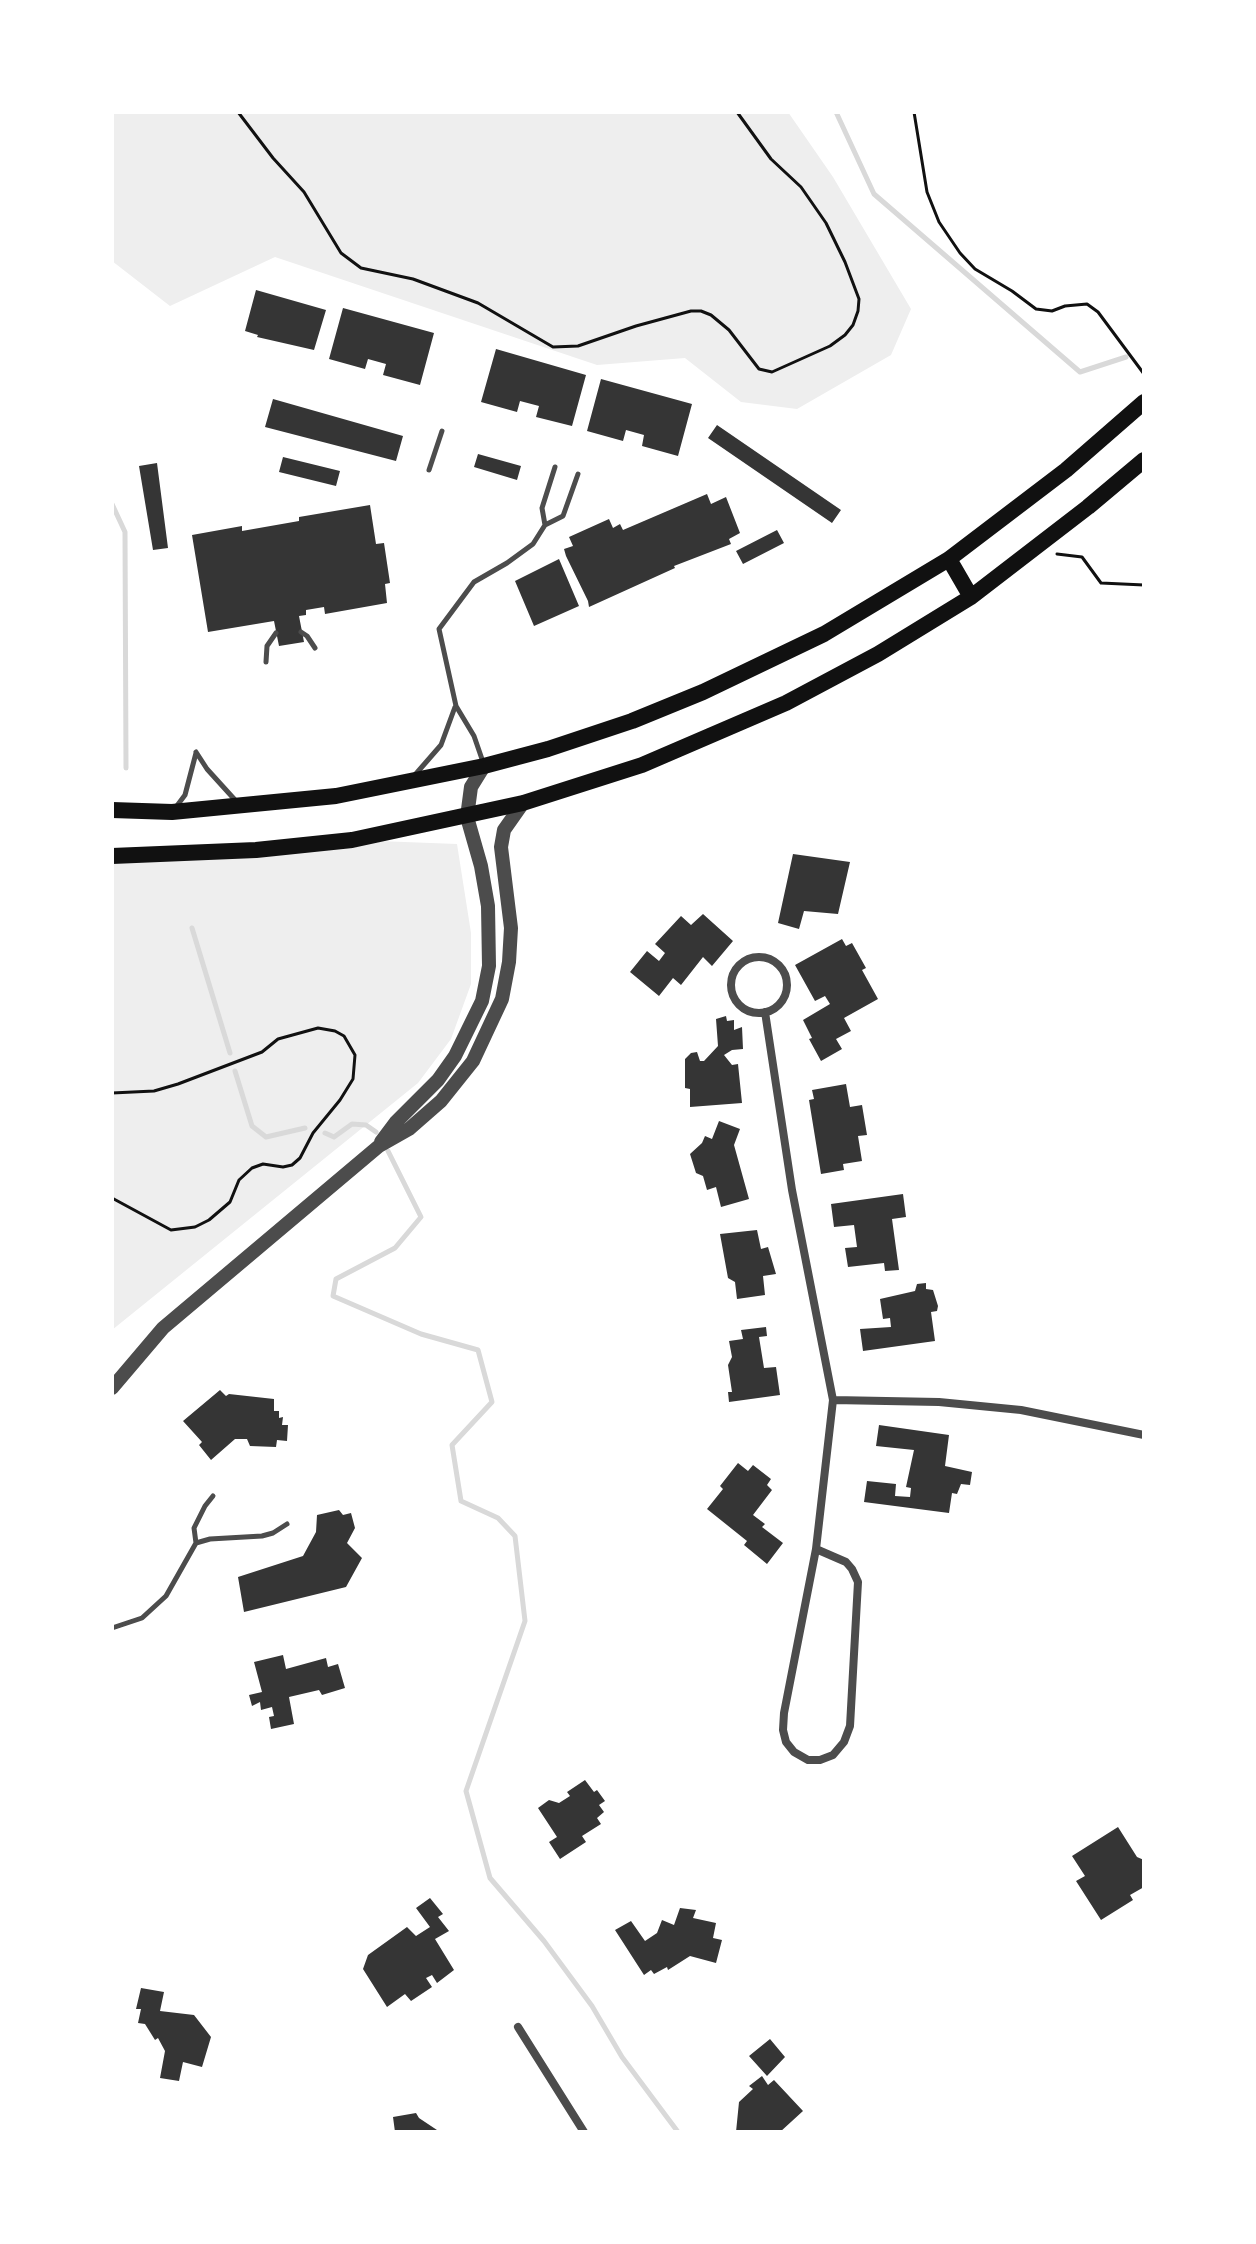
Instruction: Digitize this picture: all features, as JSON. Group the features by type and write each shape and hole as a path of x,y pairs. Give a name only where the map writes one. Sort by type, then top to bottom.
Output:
{"main road":[{"path":"112,810 172,812 241,806 336,796 407,783 548,749 703,692 824,634 949,559 1045,487 1144,402"},
{"path":"112,856 256,850 352,840 523,803 642,765 786,703 878,654 971,597 1033,551 1144,460"},
{"path":"949,559 971,597"}],"street":[{"path":"379,1146 396,1122 438,1080 455,1056 482,1001 489,966 488,906 467,817 471,787 484,766"},
{"path":"112,1388 163,1328 379,1146 409,1129 441,1101 473,1061 502,999 511,928 501,847 504,830 523,803"},
{"path":"754,958 773,960 785,975 786,994 774,1009 765,1012 748,1011 740,1006 732,991 734,974 745,961 754,958"},
{"path":"765,1012 792,1190 833,1400 816,1549 783,1730 786,1742 794,1752 808,1760 833,1755 844,1742 850,1726 858,1582 846,1562 816,1549"},
{"path":"833,1400 939,1402 1021,1410 1144,1435"},
{"path":"518,2027 584,2132"}],"lane":[{"path":"429,470 442,431"},
{"path":"545,525 542,508 555,467"},
{"path":"484,766 474,736 456,706 439,629 474,582 533,544 545,525 563,516 578,474"},
{"path":"301,632 315,648"},
{"path":"266,662 267,646 276,633"},
{"path":"407,783 441,745 456,706"},
{"path":"172,812 185,795 196,752 207,769 241,806"},
{"path":"112,1628 142,1618 166,1596 196,1543 194,1528 213,1496"},
{"path":"196,1543 262,1536 287,1524"}],"path":[{"path":"238,112 304,192 341,253 361,268 413,279 478,303 553,347 578,346 636,326 701,311 729,330 759,369 772,372 830,346 845,335 858,311 859,299 826,223 801,187 771,159 737,112"},
{"path":"914,112 927,192 939,222 960,253 975,269 1036,309 1052,311 1087,304 1098,312 1144,374"},
{"path":"1033,551 1082,557 1101,583 1144,585"},
{"path":"112,1093 154,1091 178,1084 262,1052 278,1039 318,1028 344,1036 355,1055 353,1079 340,1100 319,1123 300,1158 292,1165 283,1167 263,1164 252,1168 239,1180 230,1202 209,1220 195,1227 171,1230 112,1198"}],"shaded area":[{"path":"112,112 788,112 833,177 911,309 891,355 797,409 741,402 685,358 597,365 275,257 170,306 112,261"},
{"path":"352,840 457,844 471,933 471,984 451,1039 418,1083 112,1330 112,856"}],"building":[{"path":"256,290 326,310 314,350 257,337 245,331"},
{"path":"343,308 434,333 420,385 383,375 386,364 368,359 365,369 329,359"},
{"path":"496,349 586,375 572,426 536,417 539,406 520,401 517,412 481,402"},
{"path":"601,379 692,404 678,456 642,446 644,435 626,430 623,441 587,431"},
{"path":"273,399 403,436 396,461 265,427"},
{"path":"717,425 841,510 832,523 708,438"},
{"path":"478,454 521,466 517,480 474,467"},
{"path":"283,457 340,471 336,486 279,472"},
{"path":"157,463 168,548 153,550 139,466"},
{"path":"707,494 711,504 726,497 740,533 729,539 731,544 674,566 589,607 564,549 573,546 569,537 609,519 613,528 620,524 623,530"},
{"path":"370,505 376,544 384,543 390,583 385,584 387,603 325,614 324,607 306,610 306,615 299,616 304,642 279,646 274,621 208,632 192,535 242,526 242,531"},
{"path":"777,530 784,543 743,564 736,551"},
{"path":"559,559 579,606 534,626 515,581"},
{"path":"793,854 850,862 838,914 804,911 799,929 778,923"},
{"path":"703,914 733,941 712,966 703,957 681,985 673,978 659,996 630,972 647,951 659,961 665,953 655,944 681,916 691,925"},
{"path":"842,939 846,946 852,943 878,999 844,1018 851,1031 836,1039 842,1049 821,1061 803,1020 830,1004 825,996 815,1001 795,965"},
{"path":"726,1016 727,1021 734,1020 734,1030 742,1027 743,1049 724,1055 732,1065 738,1064 742,1103 690,1107 690,1089 685,1088 685,1059 697,1052 700,1061 704,1061 718,1046 716,1019"},
{"path":"846,1084 850,1107 862,1105 867,1135 858,1136 862,1161 843,1164 844,1170 821,1174 809,1100 814,1099 812,1090"},
{"path":"719,1121 740,1129 734,1145 749,1199 721,1207 716,1187 707,1190 703,1176 696,1173 690,1154 705,1136 712,1139"},
{"path":"903,1194 906,1217 892,1219 899,1270 885,1271 884,1263 848,1267 845,1248 857,1247 854,1225 834,1227 831,1204"},
{"path":"757,1230 761,1249 768,1247 776,1274 763,1276 765,1295 737,1299 735,1282 728,1278 720,1234"},
{"path":"926,1283 926,1289 933,1290 938,1306 937,1311 931,1312 935,1341 863,1351 860,1329 891,1327 890,1318 883,1319 880,1299 915,1291 917,1284"},
{"path":"766,1327 767,1336 759,1337 764,1368 776,1367 780,1395 729,1402 728,1392 732,1392 728,1365 732,1357 729,1341 743,1339 741,1330"},
{"path":"220,1390 226,1396 274,1399 274,1411 279,1411 279,1418 283,1417 282,1425 288,1425 287,1441 277,1440 276,1447 250,1446 247,1439 235,1439 211,1460 199,1445 202,1442 183,1421"},
{"path":"879,1425 949,1435 945,1466 972,1472 970,1485 961,1484 957,1494 952,1493 949,1513 864,1502 867,1481 896,1484 895,1496 910,1497 911,1488 906,1487 914,1450 876,1446"},
{"path":"738,1463 748,1471 753,1465 771,1479 767,1485 772,1490 753,1515 765,1524 762,1527 783,1543 767,1564 744,1545 747,1541 707,1509"},
{"path":"339,1510 343,1515 351,1513 355,1528 347,1543 362,1558 346,1587 244,1612 238,1577 303,1556 316,1532 317,1515"},
{"path":"283,1655 286,1669 326,1658 328,1667 338,1664 345,1688 322,1695 319,1690 289,1697 294,1724 271,1729 269,1717 274,1716 272,1707 261,1710 260,1702 252,1706 249,1695 262,1692 254,1662"},
{"path":"585,1780 605,1801 599,1805 604,1812 597,1818 601,1824 582,1836 586,1842 560,1859 549,1842 557,1837 538,1808 549,1800 559,1803 570,1796 567,1792"},
{"path":"1118,1827 1137,1857 1144,1860 1144,1887 1130,1895 1133,1900 1101,1920 1076,1881 1085,1876 1072,1856"},
{"path":"430,1898 443,1914 438,1917 449,1931 435,1939 454,1970 437,1983 432,1975 426,1978 432,1987 411,2001 405,1994 387,2007 363,1969 368,1955 407,1927 416,1936 430,1927 416,1908"},
{"path":"680,1908 696,1910 693,1918 716,1923 713,1938 722,1940 716,1963 690,1956 668,1970 667,1967 654,1974 651,1970 644,1975 615,1930 631,1921 645,1941 657,1933 662,1920 674,1925"},
{"path":"141,1988 164,1992 160,2011 194,2015 211,2037 202,2067 183,2062 179,2081 160,2078 165,2051 145,2024 138,2023 141,2009 136,2009"},
{"path":"770,2039 785,2057 767,2076 749,2056"},
{"path":"762,2076 768,2085 774,2080 803,2111 780,2132 736,2132 739,2102 753,2089 749,2086"},
{"path":"416,2113 440,2132 395,2132 393,2117"}],"waterway":[{"path":"836,112 874,194 1080,372 1126,357"},
{"path":"112,504 125,532 126,768"},
{"path":"192,928 230,1053"},
{"path":"235,1071 252,1126 266,1137 305,1128"},
{"path":"325,1133 334,1137 352,1124 366,1125 376,1132"},
{"path":"388,1151 421,1217 395,1248 336,1279 333,1296 421,1334 478,1350 492,1402 452,1445 461,1501 498,1518 515,1536 525,1621 466,1791 490,1878 544,1941 592,2006 622,2057 678,2132"}]}
